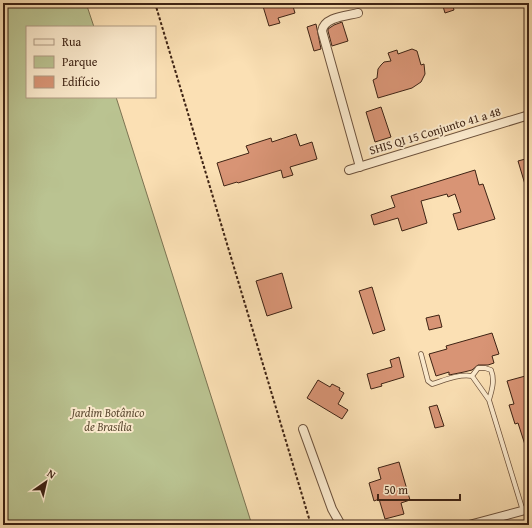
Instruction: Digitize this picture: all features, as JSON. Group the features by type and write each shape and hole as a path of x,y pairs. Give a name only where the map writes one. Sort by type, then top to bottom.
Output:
{"street":[{"path":"358,13 328,21 322,26 322,31 360,167"},
{"name":"SHIS QI 15 Conjunto 41 a 48","path":"349,170 529,115"},
{"path":"303,429 332,509 341,525"},
{"path":"469,525 526,510"}],"lane":[{"path":"421,354 428,381 432,384 453,377 466,375 472,376 489,400 526,510"},
{"path":"472,376 478,368 491,370 493,375 493,388 489,400"}],"path":[{"path":"155,3 312,525"}],"green space":[{"name":"Jardim Botânico de Brasília","path":"3,3 86,3 94,26 26,26 26,98 116,98 252,525 3,525"}],"building":[{"path":"262,3 274,3 275,7 286,3 292,3 295,13 278,18 280,23 269,26"},
{"path":"442,3 452,3 454,10 445,13"},
{"path":"342,22 348,41 332,46 328,29"},
{"path":"316,24 321,49 314,51 307,27"},
{"path":"412,49 417,51 421,65 424,64 425,74 421,82 412,88 378,98 373,80 377,78 378,69 381,65 384,62 391,61 388,53 397,50 398,54"},
{"path":"381,107 391,137 375,142 366,112"},
{"path":"296,134 300,146 312,142 317,159 290,167 293,175 283,178 281,170 224,186 217,163 249,153 246,146 271,138 272,142"},
{"path":"529,158 529,191 527,191 518,161"},
{"path":"475,170 479,185 483,184 495,219 458,230 453,214 461,212 455,194 448,197 447,194 421,201 427,223 402,231 398,218 374,225 371,215 395,207 391,196"},
{"path":"282,273 292,308 267,316 256,281"},
{"path":"372,287 385,330 373,334 359,291"},
{"path":"439,315 442,327 429,330 426,318"},
{"path":"492,333 499,354 492,356 494,363 488,365 478,365 472,370 464,372 449,375 449,372 436,376 429,354 447,349 446,346"},
{"path":"399,357 404,377 381,384 382,386 371,389 367,374 392,367 390,360"},
{"path":"529,375 529,451 527,451 518,423 515,424 509,405 514,404 507,381"},
{"path":"318,380 330,387 332,384 340,388 339,390 344,393 338,404 348,410 342,419 307,398"},
{"path":"437,405 444,426 435,428 429,407"},
{"path":"399,462 410,500 401,503 404,514 385,519 379,499 374,501 369,483 381,479 378,468"}]}
